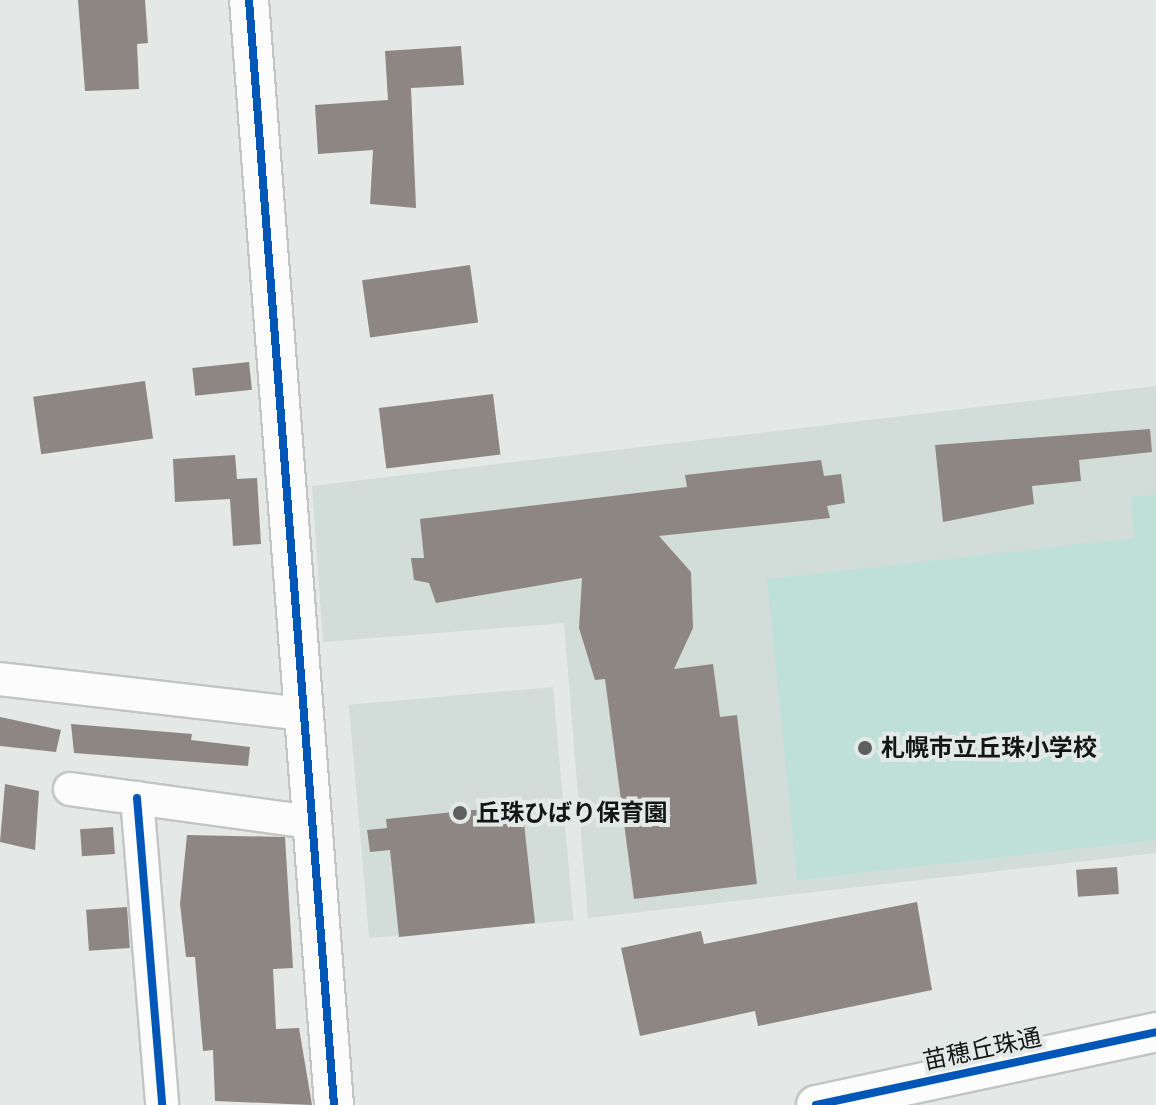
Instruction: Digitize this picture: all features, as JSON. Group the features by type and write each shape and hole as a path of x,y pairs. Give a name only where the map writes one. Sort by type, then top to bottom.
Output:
{"street":[{"path":"249,0 334,1105"},
{"path":"0,679 303,714"},
{"path":"70,789 312,822"},
{"path":"137,798 162,1105"},
{"name":"苗穂丘珠通","path":"816,1105 1156,1032"}],"shaded area":[{"name":"札幌市立丘珠小学校","path":"1156,386 1156,853 588,918 564,623 323,642 312,486"},
{"name":"丘珠ひばり保育園","path":"553,687 573,920 369,938 349,705"}],"green space":[{"path":"1156,494 1156,840 797,880 767,579 1134,538 1131,497"}],"building":[{"path":"78,0 145,0 148,43 137,44 139,89 85,91"},
{"path":"461,46 464,85 411,88 416,208 370,204 373,150 318,154 315,105 388,100 385,51"},
{"path":"470,265 478,322 370,338 362,280"},
{"path":"249,362 252,390 195,396 192,368"},
{"path":"145,381 153,438 41,454 33,397"},
{"path":"493,394 500,455 386,469 379,408"},
{"path":"1150,429 1152,452 1079,460 1081,481 1032,486 1034,504 943,522 935,445"},
{"path":"235,455 237,479 257,478 261,544 233,546 230,499 175,502 173,459"},
{"path":"821,460 824,476 841,474 845,503 827,506 830,518 659,536 691,572 693,628 674,669 713,664 720,717 737,715 757,884 634,899 605,679 595,680 579,628 582,578 436,603 429,583 414,580 411,558 424,558 420,519 687,487 685,475"},
{"path":"0,717 61,730 56,752 0,746"},
{"path":"71,724 192,734 191,740 250,747 248,766 74,753"},
{"path":"5,784 39,791 35,850 0,842"},
{"path":"522,805 535,923 399,937 390,850 370,852 367,830 387,828 386,819"},
{"path":"113,827 115,854 82,856 80,829"},
{"path":"187,835 285,837 293,968 273,969 276,1029 299,1028 312,1105 215,1101 213,1050 203,1051 195,957 186,957 180,904"},
{"path":"1117,867 1119,894 1078,897 1076,870"},
{"path":"917,902 932,990 758,1026 755,1011 640,1036 621,948 701,931 704,944"},
{"path":"127,907 130,948 89,951 86,910"}],"cycle path":[{"path":"249,0 334,1105"},
{"path":"137,798 162,1105"},
{"path":"816,1105 1156,1032"}],"place":[{"name":"札幌市立丘珠小学校","path":"865,748"},
{"name":"丘珠ひばり保育園","path":"460,813"}]}
